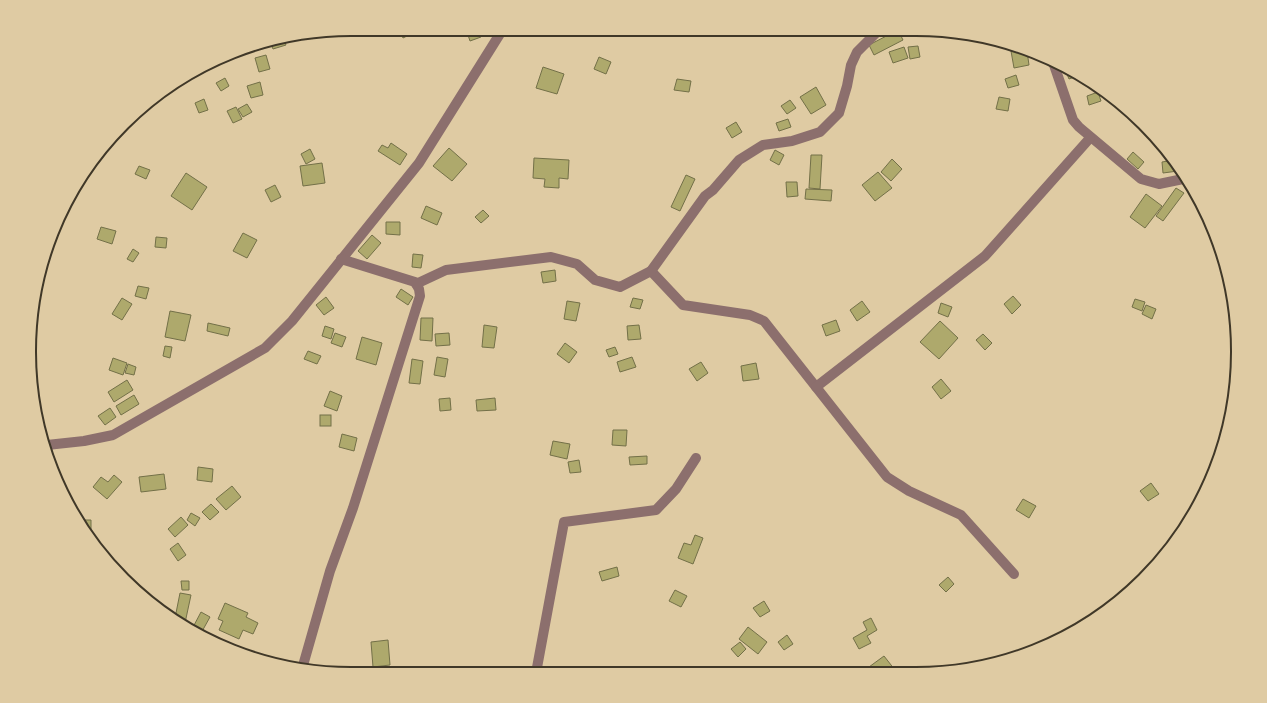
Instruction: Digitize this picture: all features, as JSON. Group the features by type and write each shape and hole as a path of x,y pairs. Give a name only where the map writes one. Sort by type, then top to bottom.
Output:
{"street":[{"path":"50,445 84,441 113,435 265,348 292,321 419,163 499,36"},
{"path":"416,284 446,270 551,257 577,264 595,280 620,287 651,271 705,196 713,190 739,160 762,145 792,141 820,132 839,113 847,86 851,65 857,52 873,36"},
{"path":"1056,69 1073,120 1090,138 1107,149 1123,165 1141,179 1159,184 1180,180"},
{"path":"816,387 985,256 1090,138"},
{"path":"304,663 330,571 353,508 420,296 415,282 341,259"},
{"path":"651,271 684,305 750,315 764,321 887,477 909,491 961,515 1014,574"},
{"path":"537,667 564,522 656,510 676,489 696,458"}],"building":[{"path":"468,36 481,36 481,37 470,41"},
{"path":"886,36 901,36 903,40 874,55 869,45"},
{"path":"285,43 286,45 273,49 272,47"},
{"path":"918,46 920,57 910,59 908,47"},
{"path":"904,47 908,58 893,63 889,52"},
{"path":"1011,51 1028,57 1029,65 1014,68"},
{"path":"266,55 270,69 259,72 255,58"},
{"path":"599,57 611,62 606,74 594,69"},
{"path":"543,67 564,74 557,94 536,88"},
{"path":"1016,75 1019,85 1008,88 1005,79"},
{"path":"225,78 229,86 221,91 216,83"},
{"path":"677,79 691,81 689,92 674,90"},
{"path":"260,82 263,95 251,98 247,86"},
{"path":"816,87 826,105 811,114 800,97"},
{"path":"1096,93 1099,95 1101,101 1089,105 1087,96"},
{"path":"999,97 1010,99 1008,111 996,109"},
{"path":"204,99 208,110 199,113 195,103"},
{"path":"790,100 796,108 787,114 781,106"},
{"path":"247,104 252,112 243,117 238,109"},
{"path":"236,107 242,119 233,123 227,111"},
{"path":"788,119 791,127 779,131 776,123"},
{"path":"736,122 742,132 732,138 726,128"},
{"path":"391,143 407,154 400,165 378,151 382,145 388,148"},
{"path":"449,148 467,164 452,181 433,166"},
{"path":"310,149 315,159 306,164 301,154"},
{"path":"775,150 784,155 779,165 770,160"},
{"path":"1133,152 1144,162 1138,169 1127,159"},
{"path":"811,155 822,155 820,189 809,188"},
{"path":"534,158 569,160 568,179 559,178 559,188 544,187 545,179 533,178"},
{"path":"892,159 902,169 891,181 881,172"},
{"path":"1167,161 1175,171 1163,173 1162,162"},
{"path":"322,163 325,183 303,186 300,166"},
{"path":"139,166 150,170 146,179 135,174"},
{"path":"878,172 892,188 875,201 862,185"},
{"path":"186,173 207,187 192,210 171,196"},
{"path":"686,175 695,179 680,211 671,207"},
{"path":"786,182 797,182 798,196 787,197"},
{"path":"275,185 281,197 271,202 265,190"},
{"path":"1176,188 1184,193 1163,221 1156,216"},
{"path":"806,189 832,190 831,201 805,199"},
{"path":"1146,194 1162,206 1145,228 1130,217"},
{"path":"426,206 442,213 437,225 421,218"},
{"path":"483,210 489,216 481,223 475,217"},
{"path":"386,222 400,222 400,235 386,234"},
{"path":"101,227 116,231 112,244 97,239"},
{"path":"243,233 257,240 247,258 233,251"},
{"path":"372,235 381,243 367,259 358,251"},
{"path":"156,237 167,238 166,248 155,247"},
{"path":"133,249 139,253 133,262 127,259"},
{"path":"413,254 423,255 421,268 412,267"},
{"path":"555,270 556,281 543,283 541,272"},
{"path":"138,286 149,288 146,299 135,296"},
{"path":"401,289 413,297 408,305 396,297"},
{"path":"1013,296 1021,305 1012,314 1004,304"},
{"path":"326,297 334,308 324,315 316,305"},
{"path":"122,298 132,304 122,320 112,314"},
{"path":"633,298 643,300 640,309 630,307"},
{"path":"1135,299 1145,302 1142,311 1132,307"},
{"path":"567,301 580,303 576,321 564,319"},
{"path":"862,301 870,312 857,321 850,310"},
{"path":"941,303 952,307 948,317 938,313"},
{"path":"1146,305 1156,309 1152,319 1142,314"},
{"path":"170,311 191,315 185,341 165,337"},
{"path":"421,318 433,318 432,341 420,340"},
{"path":"836,320 840,331 826,336 822,325"},
{"path":"940,321 958,338 939,359 920,342"},
{"path":"208,323 230,328 228,336 207,331"},
{"path":"484,325 497,327 494,348 482,347"},
{"path":"639,325 641,339 628,340 627,326"},
{"path":"325,326 334,329 331,339 322,336"},
{"path":"335,333 346,337 342,347 331,343"},
{"path":"449,333 450,345 436,346 435,334"},
{"path":"983,334 992,343 985,350 976,340"},
{"path":"362,337 382,343 376,365 356,359"},
{"path":"565,343 577,352 569,363 557,354"},
{"path":"165,346 172,347 170,358 163,356"},
{"path":"615,347 618,354 609,357 606,350"},
{"path":"308,351 321,356 317,364 304,359"},
{"path":"437,357 448,359 445,377 434,375"},
{"path":"632,357 636,367 620,372 617,362"},
{"path":"113,358 127,363 123,375 109,370"},
{"path":"412,359 423,361 420,384 409,383"},
{"path":"701,362 708,373 697,381 689,369"},
{"path":"756,363 759,379 743,381 741,366"},
{"path":"128,364 136,367 134,375 125,373"},
{"path":"941,379 951,391 941,399 932,387"},
{"path":"127,380 133,390 114,402 108,392"},
{"path":"330,391 342,396 337,411 324,406"},
{"path":"134,395 139,404 121,415 116,406"},
{"path":"450,398 451,410 440,411 439,399"},
{"path":"495,398 496,410 477,411 476,400"},
{"path":"110,408 116,417 105,425 98,416"},
{"path":"320,415 331,415 331,426 320,426"},
{"path":"613,430 627,430 626,446 612,445"},
{"path":"342,434 357,438 354,451 339,447"},
{"path":"553,441 570,444 567,459 550,455"},
{"path":"647,456 647,464 630,465 629,457"},
{"path":"579,460 581,472 570,473 568,462"},
{"path":"198,467 213,469 212,482 197,480"},
{"path":"164,474 166,489 141,492 139,477"},
{"path":"114,475 122,482 107,499 93,487 101,477 108,482"},
{"path":"1151,483 1159,494 1148,501 1140,491"},
{"path":"232,486 241,497 226,510 216,499"},
{"path":"1023,499 1036,506 1029,518 1016,510"},
{"path":"211,504 219,512 210,520 202,512"},
{"path":"191,513 200,518 195,526 187,520"},
{"path":"181,517 188,525 175,537 168,529"},
{"path":"85,520 91,520 91,530"},
{"path":"695,535 703,538 693,564 678,558 684,543 691,545"},
{"path":"178,543 186,555 178,561 170,549"},
{"path":"617,567 619,576 602,581 599,572"},
{"path":"948,577 954,584 946,592 939,585"},
{"path":"181,581 189,581 189,590 182,590"},
{"path":"675,590 687,596 681,607 669,601"},
{"path":"180,593 191,595 186,620 176,614"},
{"path":"764,601 770,611 760,617 753,608"},
{"path":"225,603 248,613 246,617 258,623 253,634 243,630 239,639 219,630 223,621 218,619"},
{"path":"201,612 210,617 203,630 194,625"},
{"path":"871,618 877,630 867,636 871,643 859,649 853,638 867,630 863,622"},
{"path":"748,627 767,642 758,654 739,639"},
{"path":"787,635 793,644 784,650 778,642"},
{"path":"388,640 390,665 373,667 371,642"},
{"path":"740,642 746,649 738,657 731,649"},
{"path":"884,656 893,667 869,667"}]}
